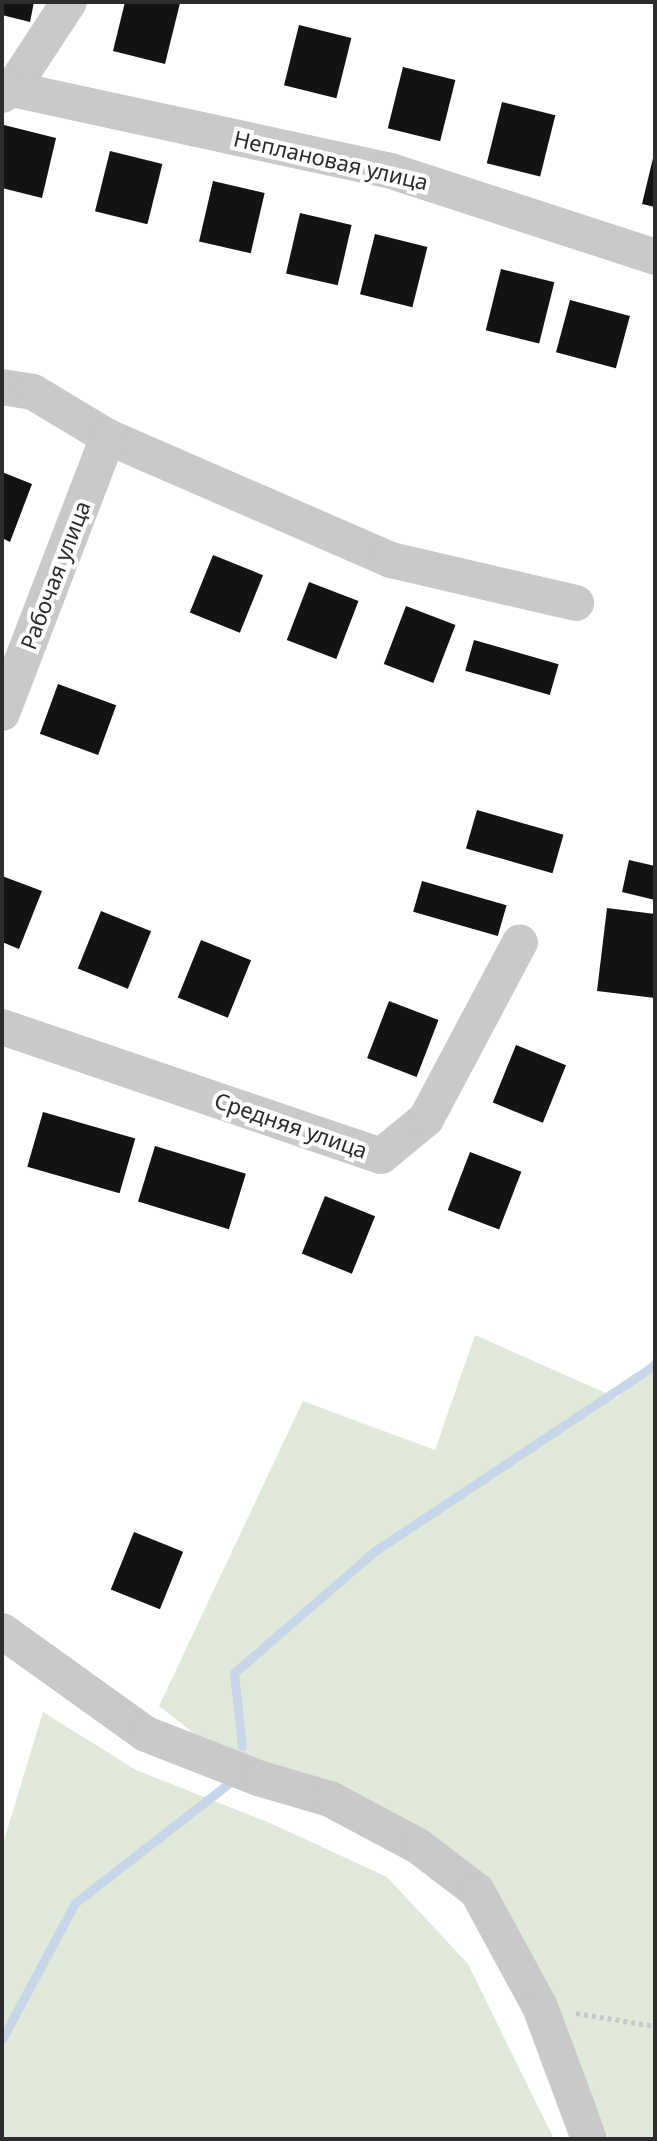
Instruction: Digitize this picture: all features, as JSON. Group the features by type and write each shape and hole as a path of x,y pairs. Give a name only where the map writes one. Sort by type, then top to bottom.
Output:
{"street":[{"path":"7,92 69,2"},
{"name":"Неплановая улица","path":"7,92 391,171 655,257"},
{"path":"2,387 33,392 108,437 391,560 576,603"},
{"name":"Рабочая улица","path":"2,713 108,437"},
{"name":"Средняя улица","path":"2,1027 381,1156 426,1119 520,942"},
{"path":"2,1631 146,1734 258,1778 330,1799 418,1846 477,1891 540,2007 589,2139"}],"path":[{"path":"540,2007 655,2026"}],"green space":[{"path":"475,1335 617,1398 655,1357 655,2139 609,2139 546,1984 485,1881 332,1785 201,1739 159,1706 303,1401 435,1450"},
{"path":"43,1712 136,1770 270,1823 387,1877 468,1964 554,2139 2,2139 2,1847"}],"building":[{"path":"2,2 34,2 30,22 2,15"},
{"path":"125,2 180,3 165,64 113,51"},
{"path":"299,25 351,38 336,98 284,85"},
{"path":"403,67 455,80 440,141 388,128"},
{"path":"502,102 555,115 540,176 487,163"},
{"path":"4,125 56,138 42,198 2,188"},
{"path":"110,151 162,164 147,224 95,211"},
{"path":"655,154 655,207 642,204"},
{"path":"213,181 265,193 251,253 199,241"},
{"path":"300,213 352,225 338,285 286,273"},
{"path":"375,234 427,247 412,307 360,294"},
{"path":"501,269 554,282 539,343 486,330"},
{"path":"570,300 630,316 616,368 556,352"},
{"path":"2,472 32,484 10,542 2,538"},
{"path":"213,555 263,575 240,633 190,612"},
{"path":"309,582 358,601 336,659 287,640"},
{"path":"406,606 455,625 433,683 384,664"},
{"path":"474,640 559,664 550,695 465,671"},
{"path":"58,684 116,705 98,755 40,734"},
{"path":"477,810 564,835 552,873 466,848"},
{"path":"629,860 655,866 655,900 622,892"},
{"path":"2,876 42,891 19,949 2,942"},
{"path":"422,881 507,905 498,936 413,912"},
{"path":"607,908 655,914 655,998 597,991"},
{"path":"101,911 151,931 128,989 78,968"},
{"path":"201,940 251,960 228,1018 178,997"},
{"path":"389,1001 438,1020 417,1077 367,1058"},
{"path":"516,1045 566,1065 543,1123 493,1102"},
{"path":"43,1112 135,1138 120,1193 27,1167"},
{"path":"155,1146 246,1174 229,1229 138,1201"},
{"path":"470,1152 521,1172 499,1230 448,1210"},
{"path":"325,1196 375,1216 352,1274 302,1253"},
{"path":"134,1532 183,1552 160,1609 111,1589"}],"waterway":[{"path":"242,1746 234,1673 375,1551 655,1365"},
{"path":"2,2039 75,1903 228,1784"}]}
